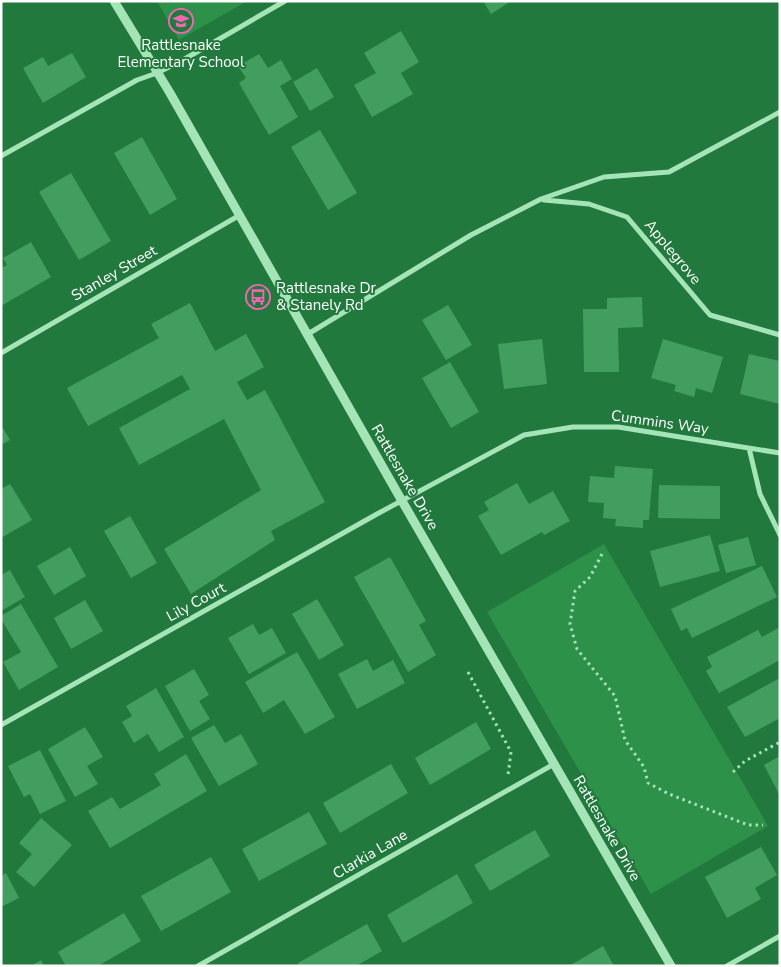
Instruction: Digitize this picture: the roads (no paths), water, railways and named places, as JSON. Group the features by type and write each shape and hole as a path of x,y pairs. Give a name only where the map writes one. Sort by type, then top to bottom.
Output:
{"street":[{"name":"Rattlesnake Drive","path":"114,1 170,93 402,501 671,966"},
{"path":"1,156 137,80 157,73 285,1"},
{"path":"308,334 471,235 541,199 604,177 669,172 780,112"},
{"name":"Applegrove","path":"541,199 589,204 627,217 710,314 780,335"},
{"name":"Stanley Street","path":"1,353 240,215"},
{"name":"Cummins Way","path":"402,501 524,435 573,427 618,427 780,453"},
{"path":"749,448 760,494 780,535"},
{"name":"Lily Court","path":"1,725 402,501"},
{"name":"Clarkia Lane","path":"198,966 554,764"},
{"path":"727,966 780,936"}],"place":[{"name":"Rattlesnake Elementary School","path":"181,21"},
{"name":"Rattlesnake Dr & Stanely Rd","path":"258,297"}]}
